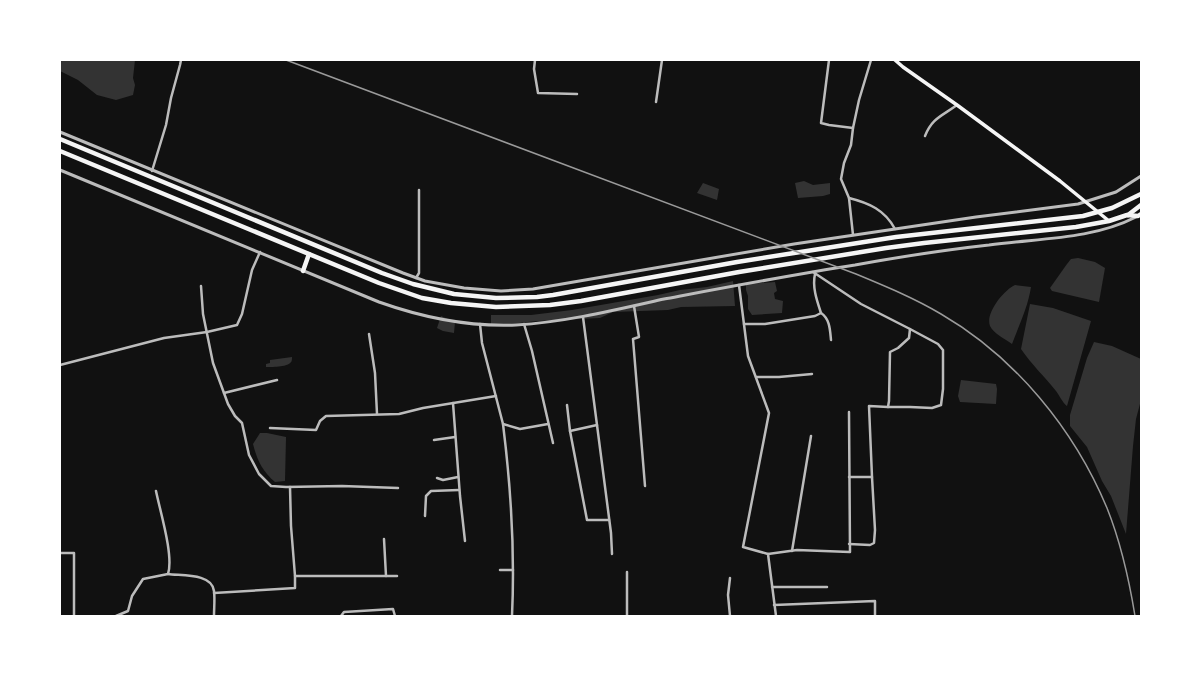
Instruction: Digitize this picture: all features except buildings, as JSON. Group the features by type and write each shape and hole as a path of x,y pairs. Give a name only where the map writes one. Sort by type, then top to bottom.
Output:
{"highway":[{"path":"60,139 382,273 436,290 471,296 496,298 522,298 553,295 737,262 896,237 962,228 1063,219 1098,212 1123,203 1140,194"},
{"path":"60,151 379,283 422,298 478,306 530,307 581,301 739,272 886,248 955,239 1041,231 1110,221 1128,215 1139,215"},
{"path":"1128,215 1141,205"},
{"path":"303,271 309,254"}],"main road":[{"path":"895,60 1060,181 1110,221"}],"street":[{"path":"152,171 166,125 180,60"},
{"path":"535,60 534,69 538,93 577,94"},
{"path":"656,102 662,60"},
{"path":"829,60 821,123 853,128"},
{"path":"853,235 849,198 841,179 844,163 851,145 859,100 871,60"},
{"path":"925,136 929,126 934,120 957,105"},
{"path":"60,132 385,267 416,278 464,288 501,291 532,289 577,282 853,235 1078,204 1116,192 1141,176"},
{"path":"60,170 303,271 406,311 430,318 480,324 547,323 739,285 990,244 1060,238 1101,230 1123,223 1139,215"},
{"path":"416,278 419,262 419,190"},
{"path":"849,198 862,202 886,215 896,229"},
{"path":"60,365 164,338 207,332 237,325 242,314 252,270 260,252"},
{"path":"814,273 816,298 820,313 826,316 831,340"},
{"path":"814,273 861,304 938,344 943,350 941,405 932,408 869,406 875,530 874,543 870,545 849,544"},
{"path":"739,285 748,356 770,413 743,548 768,554 792,551 850,552 849,412"},
{"path":"201,286 203,314 213,364 232,410 242,423 249,455 259,474 271,486 398,488"},
{"path":"634,306 639,337 633,339 645,486"},
{"path":"744,324 765,324 815,316 820,313"},
{"path":"583,317 612,554"},
{"path":"480,324 482,343 503,424 509,468 513,570 512,616"},
{"path":"524,324 532,351 553,443"},
{"path":"888,407 890,352 898,348 909,338 910,329"},
{"path":"369,334 375,373 377,414"},
{"path":"756,378 812,374"},
{"path":"224,393 277,380"},
{"path":"270,428 316,430 320,421 326,416 399,414 423,408 496,396"},
{"path":"453,403 459,490 465,541"},
{"path":"567,405 570,431 587,520 609,520"},
{"path":"503,424 520,429 548,424"},
{"path":"570,431 597,425"},
{"path":"792,551 811,436"},
{"path":"434,440 455,437"},
{"path":"437,478 450,480 458,477"},
{"path":"849,477 872,477"},
{"path":"214,593 295,588 290,487"},
{"path":"425,516 426,496 431,491 459,490"},
{"path":"156,491 165,533 170,567 168,574"},
{"path":"384,539 386,576"},
{"path":"60,553 74,553 74,616"},
{"path":"768,554 776,616"},
{"path":"500,570 513,570"},
{"path":"627,572 627,616"},
{"path":"116,616 128,611 132,596 143,580 168,574 203,578 214,589 214,616"},
{"path":"295,576 397,576"},
{"path":"730,578 728,595 730,616"},
{"path":"772,587 827,587"},
{"path":"774,605 875,601 875,616"},
{"path":"341,616 344,612 393,609 395,616"}],"shaded area":[{"path":"60,60 135,60 133,78 135,85 133,95 116,100 97,95 78,80 60,71"},
{"path":"804,181 813,185 830,183 830,194 798,198 795,183"},
{"path":"703,183 719,189 717,200 697,193"},
{"path":"1078,258 1095,262 1105,268 1099,302 1052,291 1050,288 1071,259"},
{"path":"733,281 735,306 681,307 668,310 613,312 600,318 537,321 491,326 491,315 531,315 572,310 680,290 707,287"},
{"path":"775,282 777,291 774,293 775,299 783,301 782,313 752,315 748,309 746,284"},
{"path":"1015,285 1031,287 1026,309 1012,344 992,329 989,321 996,302"},
{"path":"1030,304 1053,308 1091,321 1067,406 1021,349"},
{"path":"441,316 455,322 454,333 437,328"},
{"path":"1094,342 1112,346 1141,359 1141,400 1136,419 1126,534 1111,496 1102,481 1087,447 1070,426 1070,415 1087,358"},
{"path":"292,357 291,362 286,365 266,367 266,364 270,363 270,360"},
{"path":"961,380 996,384 996,404 960,402 958,396"},
{"path":"260,433 286,437 285,481 275,482 261,465 253,444"}],"railway":[{"path":"286,60 856,274 920,303 968,331 994,351 1017,373 1059,423 1078,450 1112,521 1124,561 1135,616"}]}
